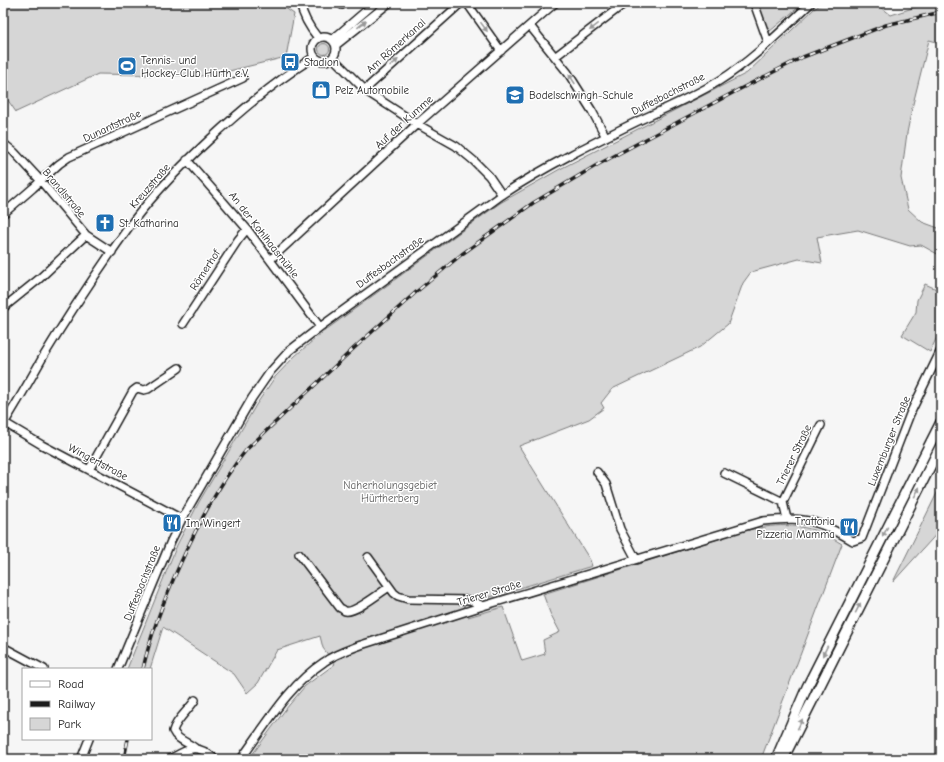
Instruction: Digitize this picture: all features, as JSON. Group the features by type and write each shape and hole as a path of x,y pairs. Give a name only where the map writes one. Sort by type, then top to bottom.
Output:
{"main road":[{"path":"776,759 807,688 941,422"},
{"path":"783,759 941,445"}],"street":[{"path":"300,3 302,12 307,22 318,38"},
{"path":"334,43 375,3"},
{"path":"334,43 389,3"},
{"name":"Am Römerkanal","path":"366,91 370,85 461,3"},
{"path":"467,3 501,51"},
{"name":"Auf der Kumme","path":"271,259 417,124 555,3"},
{"path":"556,56 625,3"},
{"path":"754,3 768,42"},
{"name":"Duffesbachstraße","path":"118,668 171,541 182,519 252,398 270,372 289,351 522,181 560,160 686,98 718,81 739,67 811,3"},
{"path":"530,26 556,56 582,94 606,137"},
{"path":"333,58 320,61 314,57 312,47 318,38 325,37 334,43"},
{"path":"333,58 335,54 334,43"},
{"name":"Kreuzstraße","path":"4,424 44,357 126,230 148,203 187,160 232,118 284,76 314,57"},
{"path":"333,58 366,91 417,124 456,146 489,176 502,195"},
{"name":"Dunantstraße","path":"3,214 59,164 243,78"},
{"name":"Brandlstraße","path":"3,143 14,152 41,181 86,235 112,252"},
{"name":"An der Kohlhaasmühle","path":"187,160 271,259 320,327"},
{"name":"Römerhof","path":"183,324 238,240 247,229"},
{"path":"3,308 40,279 86,235"},
{"name":"Luxemburger Straße","path":"859,540 865,532 910,414 941,350"},
{"path":"89,470 133,391 137,388 144,390 148,389 179,368"},
{"name":"Wingertstraße","path":"4,424 182,519"},
{"name":"Trierer Straße","path":"787,519 783,502 821,425"},
{"path":"597,472 606,484 620,528 636,560"},
{"path":"724,473 783,502"},
{"name":"Trierer Straße","path":"241,759 298,683 325,661 342,652 361,645 483,606 763,521 787,519 807,520 822,524 853,541 859,540"},
{"path":"299,554 340,608 345,611 351,611 359,607 389,587"},
{"path":"368,557 389,587 398,596 408,599 470,600 483,606"},
{"path":"3,648 42,668"},
{"path":"195,700 177,722 173,731 174,734 182,741 195,748 201,749 215,759"},
{"path":"81,759 89,740"},
{"path":"170,759 195,748"}],"green space":[{"name":"Tennis- und Hockey-Club Hürth e.V.","path":"3,3 278,3 294,14 286,57 209,76 98,74 16,112 3,93"},
{"path":"758,3 801,3 801,5 769,32"},
{"name":"Naherholungsgebiet Hürtherberg","path":"823,3 876,3 891,15 928,3 941,3 941,43 929,40 912,108 901,178 908,209 922,222 941,229 941,256 921,245 910,246 858,230 817,237 822,263 799,259 751,272 743,283 728,324 700,347 612,389 601,403 604,408 589,419 519,446 590,560 592,566 464,605 468,617 503,607 522,661 545,654 543,640 560,632 550,613 543,594 740,532 771,526 790,526 810,529 826,535 842,544 761,759 249,759 285,710 305,686 335,664 323,648 320,636 277,650 258,683 247,693 234,674 163,627 150,668 127,668 177,545 199,502 256,405 275,377 295,356 323,332 500,203 560,169 747,73 814,9"},
{"path":"322,44 326,44 328,45 328,53 322,54 319,51 319,47"},
{"path":"925,284 941,291 941,328 930,352 902,335 916,312 917,300"},
{"path":"941,485 941,529 893,582"}],"railway":[{"path":"143,668 150,642 169,588 195,532 227,475 247,449 352,350 415,293 462,254 533,203 597,165 803,57 886,25 941,12"},
{"path":"124,759 128,740"}],"place":[{"name":"Stadion","path":"290,62"},
{"name":"Tennis- und Hockey-Club Hürth e.V.","path":"127,66"},
{"name":"Pelz Automobile","path":"321,90"},
{"name":"Bodelschwingh-Schule","path":"515,95"},
{"name":"St. Katharina","path":"105,223"},
{"name":"Im Wingert","path":"172,523"},
{"name":"Trattoria Pizzeria Mamma","path":"849,527"}]}
